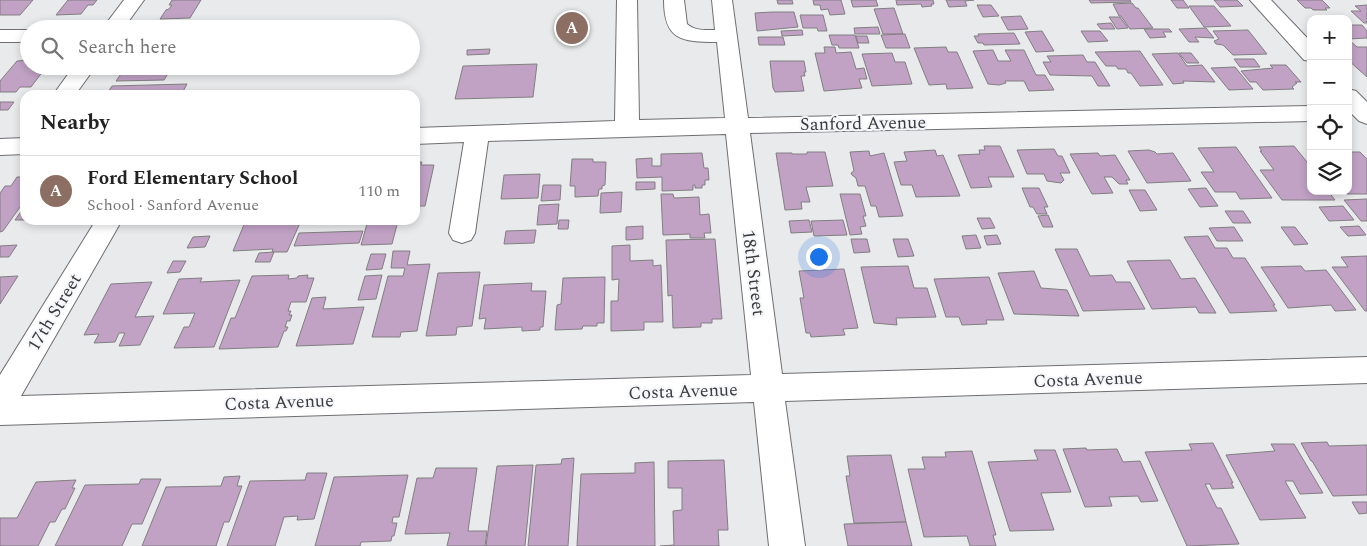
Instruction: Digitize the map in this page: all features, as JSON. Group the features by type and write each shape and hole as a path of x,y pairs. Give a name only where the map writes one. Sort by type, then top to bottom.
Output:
{"street":[{"path":"119,20 134,0"},
{"path":"627,128 628,0"},
{"path":"674,0 675,22 679,29 691,35 726,36"},
{"name":"18th Street","path":"722,0 787,546"},
{"path":"1260,0 1307,51"},
{"path":"0,36 20,36"},
{"path":"68,90 78,75"},
{"path":"1352,101 1361,113"},
{"name":"Sanford Avenue","path":"420,136 627,128 1307,113"},
{"path":"462,233 477,134"},
{"path":"0,146 20,146"},
{"name":"17th Street","path":"0,404 106,225"},
{"name":"Costa Avenue","path":"0,411 1367,370"}],"building":[{"path":"0,0 33,0 20,15 0,15"},
{"path":"68,0 97,0 93,5 88,5 81,14 56,15"},
{"path":"172,0 201,0 190,18 160,19 172,5 169,5"},
{"path":"777,0 792,0 793,4 778,4"},
{"path":"813,0 841,0 845,14 830,15 828,9 821,10 820,5 814,5"},
{"path":"851,0 876,0 878,6 853,7"},
{"path":"896,0 933,0 934,4 922,7 921,4 897,5"},
{"path":"946,0 974,0 965,1 967,6 949,7"},
{"path":"1089,0 1130,0 1131,2 1091,3"},
{"path":"1171,0 1183,0 1189,8 1177,8"},
{"path":"1214,0 1237,0 1243,6 1220,7"},
{"path":"1297,0 1322,0 1330,8 1325,8 1327,10 1313,10 1305,8"},
{"path":"1132,3 1153,28 1130,29 1121,16 1119,16 1113,4"},
{"path":"977,5 991,5 999,16 983,17"},
{"path":"1367,5 1367,23 1364,23 1351,11 1361,11 1355,6"},
{"path":"1189,6 1214,6 1231,26 1204,27"},
{"path":"894,8 903,34 883,34 874,9"},
{"path":"794,12 798,27 757,31 755,13"},
{"path":"800,15 823,15 827,31 818,31 817,28 803,28"},
{"path":"1021,16 1028,29 1008,30 1001,17"},
{"path":"1109,17 1120,17 1128,28 1117,29"},
{"path":"1111,23 1115,29 1101,29 1097,24"},
{"path":"1352,25 1362,25 1367,31 1367,38 1352,39"},
{"path":"878,27 880,34 855,34 854,28"},
{"path":"1206,28 1214,38 1195,37 1199,42 1189,42 1179,29"},
{"path":"1144,29 1169,29 1172,32 1163,32 1166,37 1150,38"},
{"path":"802,30 803,35 782,36 781,31"},
{"path":"1248,30 1267,54 1233,55 1223,45 1216,44 1214,41 1219,39 1213,31"},
{"path":"1042,31 1054,51 1036,52 1025,32"},
{"path":"1081,31 1100,31 1108,41 1088,42"},
{"path":"1014,33 1020,44 984,45 983,43 978,43 974,36 979,36 978,34"},
{"path":"905,34 910,48 886,48 881,35"},
{"path":"829,35 855,35 859,48 839,48 838,45 832,45"},
{"path":"856,36 867,36 869,43 858,43"},
{"path":"758,37 783,37 785,45 759,45"},
{"path":"1352,43 1357,47 1367,47 1367,77 1352,64"},
{"path":"824,47 835,47 836,53 851,52 856,69 864,68 867,79 859,79 862,88 824,91 815,53 825,53"},
{"path":"946,47 948,52 957,52 973,88 947,89 946,84 929,85 914,48"},
{"path":"490,49 489,54 467,55 467,50"},
{"path":"993,50 998,61 1011,61 1005,50 1024,50 1036,75 1045,75 1054,90 1029,91 1024,81 1005,81 1006,83 999,85 988,84 973,51"},
{"path":"1140,51 1163,85 1140,86 1126,69 1106,66 1095,52"},
{"path":"892,53 895,62 905,62 912,84 872,86 862,54"},
{"path":"1178,53 1187,66 1202,65 1215,82 1183,81 1184,83 1173,84 1152,54"},
{"path":"1179,53 1191,53 1199,63 1187,63"},
{"path":"1083,55 1087,62 1095,62 1110,86 1098,86 1092,76 1050,75 1043,62 1051,62 1047,56"},
{"path":"1234,59 1254,59 1260,67 1240,67"},
{"path":"17,61 20,61 20,75 40,75 31,87 20,87 16,92 0,92 0,81"},
{"path":"770,61 804,61 806,72 804,72 805,76 801,76 804,91 775,92"},
{"path":"537,64 533,97 455,99 463,66"},
{"path":"1270,65 1286,65 1301,82 1295,82 1297,83 1292,87 1294,89 1263,90 1256,82 1250,82 1241,71 1273,68"},
{"path":"1235,67 1253,89 1229,90 1211,68"},
{"path":"120,75 167,75 164,80 116,81"},
{"path":"187,84 184,90 109,90 112,86"},
{"path":"0,102 14,102 8,110 0,110"},
{"path":"984,146 1000,146 1014,177 988,177 992,187 971,188 958,155 980,154 979,150 985,150"},
{"path":"1294,146 1307,162 1307,195 1331,195 1335,200 1282,200 1260,170 1274,170 1259,147"},
{"path":"1236,147 1272,198 1240,199 1236,192 1215,192 1201,172 1214,172 1198,148"},
{"path":"1054,149 1058,156 1062,156 1070,173 1060,173 1064,180 1061,183 1047,181 1044,174 1027,174 1017,150"},
{"path":"935,150 937,156 943,155 960,196 916,197 912,185 901,185 894,162 907,161 904,152"},
{"path":"1149,150 1157,154 1173,153 1191,181 1147,183 1128,151"},
{"path":"869,151 870,156 884,153 903,216 879,217 876,206 871,206 865,186 858,186 856,178 852,175 851,173 854,171 850,152"},
{"path":"807,152 825,152 833,186 806,187 810,202 801,202 802,209 785,210 776,153 807,154"},
{"path":"1352,152 1360,152 1367,159 1367,194 1352,194"},
{"path":"702,153 704,168 708,168 709,180 705,180 705,185 702,185 702,188 695,188 695,185 693,185 693,190 662,191 662,177 637,178 636,159 652,158 652,166 661,166 661,154"},
{"path":"1098,153 1100,156 1115,155 1130,180 1126,180 1128,184 1119,184 1112,177 1104,177 1113,193 1092,194 1070,154"},
{"path":"572,159 593,159 593,162 606,162 605,185 602,186 602,189 599,189 598,196 575,197 575,186 570,186"},
{"path":"420,162 422,162 421,165 434,165 425,206 420,206"},
{"path":"540,174 538,198 501,199 504,175"},
{"path":"17,177 20,177 20,207 3,231 0,232 0,193 5,186 11,186"},
{"path":"636,182 655,182 655,189 636,190"},
{"path":"543,185 561,185 560,200 541,201"},
{"path":"1022,188 1039,188 1048,207 1044,207 1047,214 1037,214 1033,207 1030,207"},
{"path":"1206,188 1218,206 1200,207 1188,189"},
{"path":"1129,190 1145,190 1157,210 1140,211"},
{"path":"622,192 621,212 600,213 601,193"},
{"path":"661,194 673,194 674,198 699,197 700,215 709,214 711,233 704,233 705,238 690,238 690,234 663,235"},
{"path":"840,194 860,194 866,216 863,216 866,226 860,227 862,234 850,235"},
{"path":"1367,199 1367,221 1361,221 1344,200"},
{"path":"559,204 557,224 537,225 539,205"},
{"path":"1343,206 1354,220 1329,221 1319,207"},
{"path":"1225,211 1243,211 1251,223 1233,223"},
{"path":"20,213 20,220 15,220"},
{"path":"1048,215 1053,227 1043,227 1038,216"},
{"path":"977,218 990,218 995,228 982,229"},
{"path":"559,220 569,220 568,229 558,229"},
{"path":"809,220 812,232 791,233 789,221"},
{"path":"843,220 847,235 814,236 811,221"},
{"path":"244,225 299,225 287,252 272,252 273,249 233,251"},
{"path":"367,225 397,225 392,244 361,245"},
{"path":"643,226 643,239 626,240 626,227"},
{"path":"1359,226 1366,235 1348,236 1340,227"},
{"path":"1234,227 1243,241 1217,241 1209,228"},
{"path":"1281,227 1295,227 1308,244 1294,245"},
{"path":"536,230 534,243 504,244 506,231"},
{"path":"363,231 359,243 294,246 299,233"},
{"path":"976,235 981,248 966,249 962,236"},
{"path":"997,235 1001,244 987,245 984,236"},
{"path":"210,236 205,247 187,248 193,237"},
{"path":"1208,236 1215,248 1227,248 1233,258 1245,258 1277,311 1230,313 1184,237"},
{"path":"715,239 722,319 712,319 712,323 701,323 701,327 673,328 672,295 668,296 666,240"},
{"path":"851,239 867,239 870,252 854,253"},
{"path":"893,239 908,239 914,256 898,257"},
{"path":"17,245 9,257 0,257 0,246"},
{"path":"630,245 630,261 653,260 653,266 661,265 663,322 644,322 644,330 611,331 611,301 618,301 619,279 612,280 612,246"},
{"path":"1055,249 1077,249 1090,276 1112,275 1116,282 1130,282 1145,309 1083,311"},
{"path":"393,251 410,251 407,265 430,264 417,331 401,332 400,337 372,337 388,276 403,276 405,268 391,268"},
{"path":"274,252 270,262 255,262 259,253"},
{"path":"371,254 386,254 382,269 366,270"},
{"path":"1367,256 1367,311 1365,311 1332,267 1348,267 1341,257"},
{"path":"1170,260 1181,279 1195,278 1216,313 1199,313 1196,307 1152,309 1127,261"},
{"path":"173,261 186,261 180,272 167,273"},
{"path":"908,266 914,288 927,288 936,317 896,318 897,325 874,323 861,267"},
{"path":"1301,266 1305,271 1326,270 1356,310 1335,311 1331,305 1288,308 1261,267"},
{"path":"844,269 858,328 843,329 845,335 811,337 810,333 806,333 800,298 804,298 799,271"},
{"path":"1034,271 1041,288 1067,290 1079,316 1014,314 998,273"},
{"path":"480,272 472,326 457,327 456,335 426,336 438,273"},
{"path":"289,275 288,279 308,275 307,278 314,278 306,302 291,302 288,311 291,311 289,315 292,315 290,321 287,321 285,327 288,327 284,331 278,347 219,349 231,318 235,318 252,276"},
{"path":"382,275 376,299 358,300 365,276"},
{"path":"18,276 0,304 0,277"},
{"path":"605,277 604,323 597,323 597,326 583,326 582,329 555,330 557,305 561,304 563,278"},
{"path":"989,277 1004,320 986,320 987,324 962,325 959,317 946,317 934,279"},
{"path":"202,278 200,282 240,280 214,347 174,348 184,327 189,327 195,313 163,314 179,279"},
{"path":"152,282 135,317 154,316 140,345 119,346 125,333 119,333 115,342 94,343 99,334 84,335 111,284"},
{"path":"532,283 531,291 546,291 543,327 540,327 540,330 522,331 522,327 484,329 486,318 479,319 484,285"},
{"path":"326,297 323,309 364,307 353,344 296,346 312,298"},
{"path":"1327,442 1329,446 1367,445 1367,495 1333,496 1301,443"},
{"path":"1213,443 1234,488 1212,489 1210,484 1205,484 1217,508 1221,508 1239,544 1187,546 1145,452 1192,450 1189,444"},
{"path":"1271,444 1294,444 1323,493 1300,494 1293,481 1285,481 1306,518 1260,520 1226,455 1275,451"},
{"path":"1086,448 1087,450 1117,449 1123,462 1140,461 1158,501 1141,502 1138,496 1109,497 1112,506 1085,507 1063,449"},
{"path":"1034,450 1055,450 1071,492 1041,493 1054,530 1010,531 988,462 1038,460"},
{"path":"972,451 996,535 993,535 996,546 970,546 967,536 924,537 908,469 925,469 922,457 946,457 945,452"},
{"path":"891,455 906,522 854,523 846,476 850,476 847,456"},
{"path":"574,458 568,546 528,546 536,465 561,464 562,459"},
{"path":"724,460 728,530 718,530 719,546 660,546 674,545 673,511 682,510 682,488 668,488 668,461"},
{"path":"654,462 655,546 577,546 581,474 635,473 635,463"},
{"path":"533,465 525,546 486,546 497,466"},
{"path":"436,468 477,468 468,531 487,531 485,546 447,546 450,533 405,534 417,478 433,478"},
{"path":"307,473 327,473 314,519 297,520 298,516 284,517 275,546 227,546 250,481 305,480"},
{"path":"408,475 399,517 393,517 392,523 397,523 391,541 361,542 360,546 315,546 334,477"},
{"path":"240,476 237,486 242,486 229,522 224,522 216,546 142,546 166,487 221,486 224,477"},
{"path":"141,479 161,479 142,524 132,524 122,546 55,546 85,485 139,484"},
{"path":"76,480 72,488 75,488 65,509 62,509 55,522 50,522 38,546 0,546 0,518 17,518 36,482"},
{"path":"1352,502 1367,502 1367,513 1359,514"},
{"path":"906,522 912,546 848,546 844,524"}],"place":[{"name":"Ford Elementary School","path":"572,28"}]}
